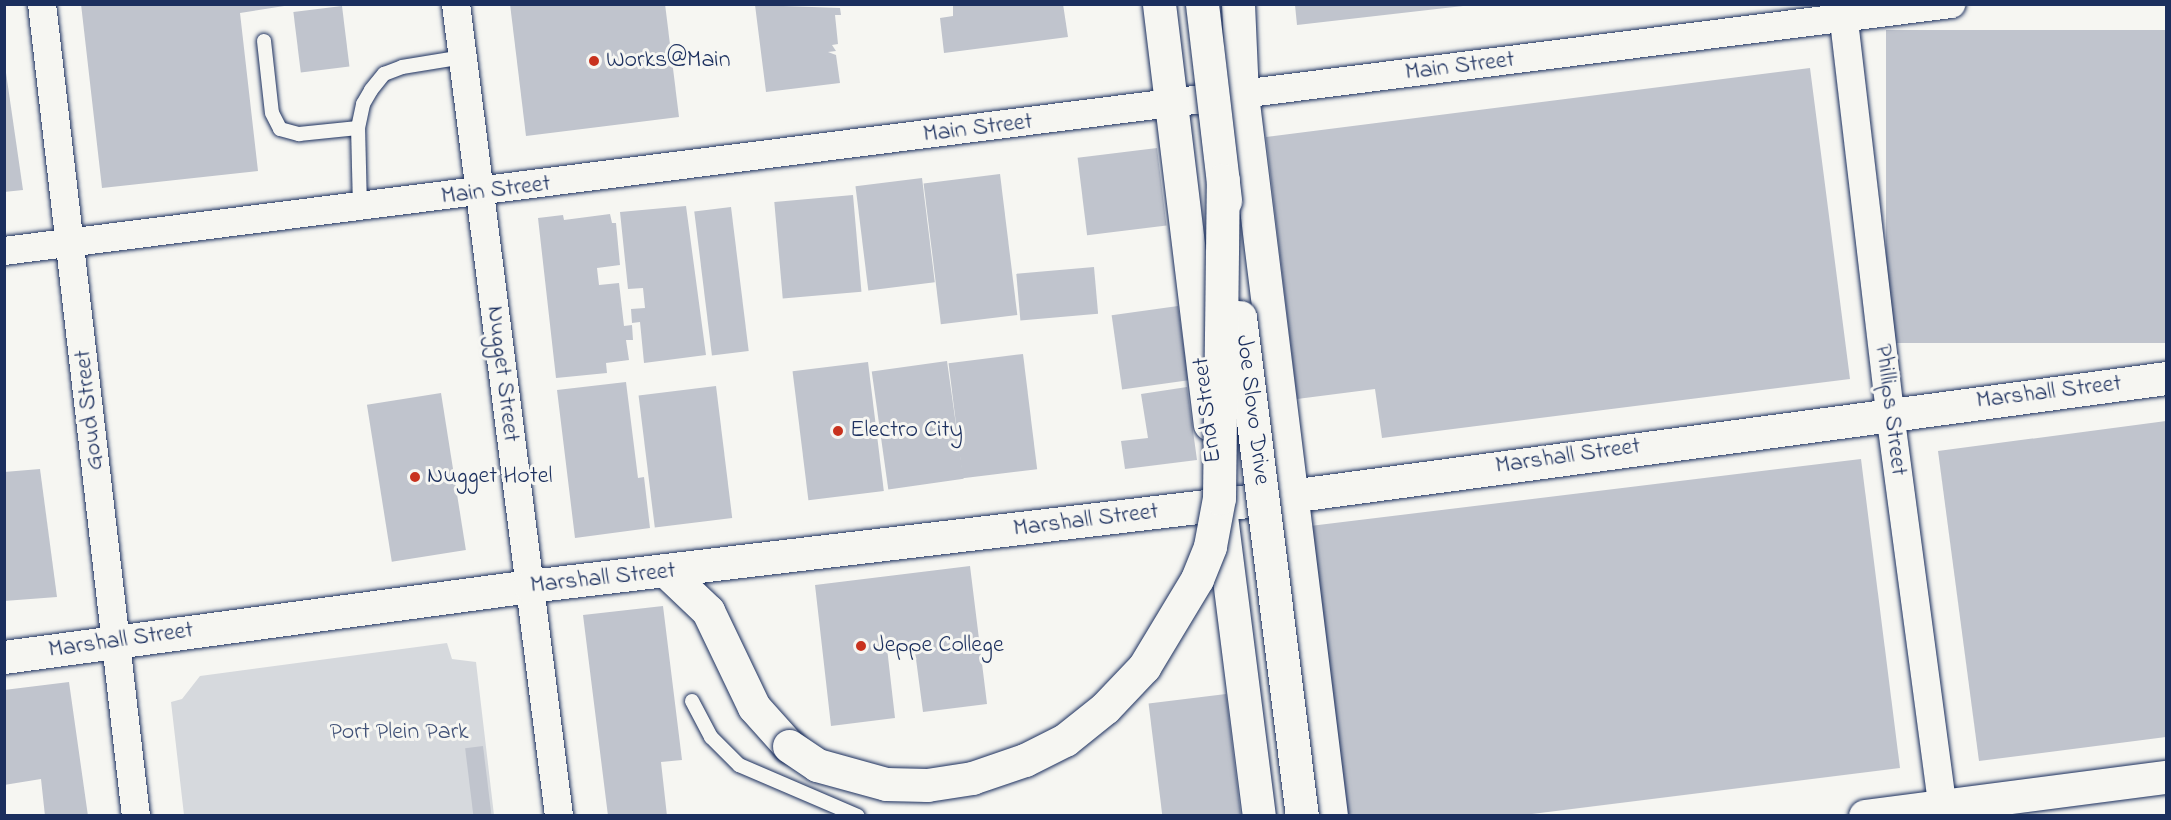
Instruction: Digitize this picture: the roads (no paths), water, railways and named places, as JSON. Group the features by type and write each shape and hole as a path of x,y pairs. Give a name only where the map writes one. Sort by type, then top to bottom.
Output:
{"main road":[{"name":"End Street","path":"1159,4 1259,816"},
{"name":"Joe Slovo Drive","path":"1202,4 1302,816"},
{"path":"1238,4 1242,95 1330,816"},
{"path":"667,572 708,611 754,707 789,746 818,765 886,784 927,785 972,778 1025,760 1065,740 1106,708 1144,667 1197,579 1210,546 1219,498 1223,180"},
{"name":"Marshall Street","path":"4,657 530,586 667,572 1290,496 1890,413 2166,378"},
{"path":"1864,816 1943,810 2166,777"}],"street":[{"name":"Goud Street","path":"42,4 73,244 136,816"},
{"name":"Nugget Street","path":"456,4 559,816"},
{"name":"Main Street","path":"4,252 1242,95 1843,11 1951,4"},
{"name":"Phillips Street","path":"1843,11 1890,413 1943,810"}],"lane":[{"path":"264,41 272,114 280,129 299,134 358,128"},
{"path":"360,208 358,128 363,104 384,74 402,67 463,57"},
{"path":"692,701 711,737 739,765 858,816"}],"place":[{"name":"Works@Main","path":"594,61"},
{"name":"Electro City","path":"838,431"},
{"name":"Nugget Hotel","path":"415,477"},
{"name":"Jeppe College","path":"861,646"}],"park label":[{"name":"Port Plein Park","path":"399,733"}]}
